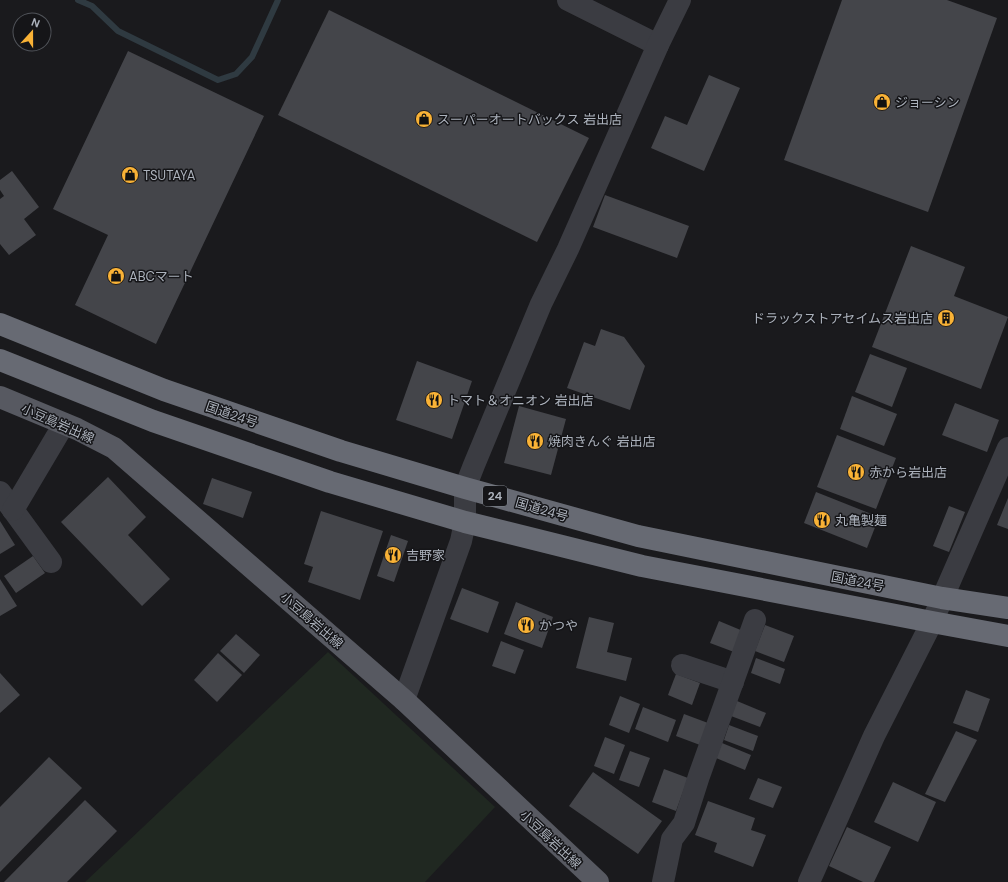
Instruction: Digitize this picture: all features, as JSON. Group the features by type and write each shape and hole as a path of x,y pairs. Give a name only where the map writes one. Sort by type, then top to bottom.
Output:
{"highway":[{"name":"国道24号","path":"0,324 164,390 341,451 465,488 638,536 942,598 1008,608"},
{"name":"国道24号","path":"0,360 153,422 330,482 466,522 642,566 1008,636"}],"main road":[{"name":"小豆島岩出線","path":"0,397 64,424 114,448 404,700 598,882"}],"street":[{"path":"568,0 658,45"},
{"path":"404,700 461,541 466,522 465,488 541,304 568,249 658,45 680,0"},
{"path":"13,510 64,424"},
{"path":"809,882 874,736 932,622 1008,448"},
{"path":"0,492 51,562"},
{"path":"663,882 672,839 684,823 699,776 755,620"},
{"path":"682,666 733,682"}],"shaded area":[{"path":"328,652 495,807 425,882 85,882"}],"building":[{"path":"842,0 947,0 997,18 928,212 784,160"},
{"path":"329,10 589,138 537,242 278,115"},
{"path":"128,51 264,116 156,344 75,305 108,235 53,209"},
{"path":"709,75 740,88 704,171 651,148 665,116 687,125"},
{"path":"12,171 39,207 24,219 36,235 9,255 0,244 0,199 4,196 0,190 0,180"},
{"path":"605,195 689,226 677,258 593,227"},
{"name":"ドラックストアセイムス岩出店","path":"911,246 965,267 954,296 1008,317 981,389 872,347"},
{"path":"601,329 624,337 645,366 630,410 567,388 584,342 595,346"},
{"path":"870,354 907,368 892,407 855,392"},
{"name":"トマト＆オニオン 岩出店","path":"417,361 472,381 452,439 396,420"},
{"path":"852,396 897,414 884,446 840,429"},
{"path":"955,403 999,420 987,452 942,435"},
{"name":"焼肉きんぐ 岩出店","path":"519,406 566,419 551,475 504,463"},
{"name":"赤から岩出店","path":"837,435 896,458 876,509 817,487"},
{"path":"108,477 146,517 128,535 170,579 142,606 61,522"},
{"path":"212,478 252,492 243,518 203,504"},
{"path":"816,492 879,517 867,548 804,523"},
{"path":"1008,498 1008,529 997,525"},
{"path":"949,506 965,512 949,552 933,546"},
{"path":"321,511 383,531 360,600 308,582 313,567 304,564"},
{"path":"0,521 15,545 0,554"},
{"path":"391,535 408,541 394,582 377,576"},
{"path":"33,556 45,573 16,593 4,576"},
{"path":"0,579 17,606 0,616"},
{"path":"462,588 499,602 488,633 450,619"},
{"path":"516,602 553,617 542,648 504,634"},
{"path":"589,617 614,623 607,652 632,658 626,681 576,668"},
{"path":"719,621 743,631 734,652 710,643"},
{"path":"765,625 794,636 784,662 755,651"},
{"path":"236,634 260,655 244,673 220,651"},
{"path":"501,641 524,650 515,674 492,666"},
{"path":"218,653 242,675 217,702 194,680"},
{"path":"756,658 785,669 780,684 751,673"},
{"path":"0,673 20,695 0,713"},
{"path":"676,674 700,683 692,705 668,695"},
{"path":"966,690 990,699 978,732 953,723"},
{"path":"620,696 640,704 629,733 609,725"},
{"path":"737,701 766,713 760,727 731,716"},
{"path":"643,707 676,720 668,742 635,729"},
{"path":"684,714 708,723 700,745 676,736"},
{"path":"729,725 758,736 753,751 724,740"},
{"path":"956,731 977,740 945,802 925,794"},
{"path":"605,737 625,745 614,774 594,766"},
{"path":"722,743 751,755 745,770 716,758"},
{"path":"630,751 650,758 639,787 619,780"},
{"path":"49,757 82,788 0,872 0,807"},
{"path":"664,769 688,778 676,811 652,802"},
{"path":"593,772 662,821 638,854 569,806"},
{"path":"758,778 782,787 773,808 749,799"},
{"path":"893,782 936,802 918,842 874,822"},
{"path":"85,800 117,831 67,882 4,882"},
{"path":"708,801 755,818 751,830 766,835 753,867 714,852 717,843 695,835"},
{"path":"847,827 891,847 874,882 863,882 829,866"}],"waterway":[{"path":"78,0 92,6 118,31 218,80 236,74 252,57 278,0"}],"place":[{"name":"ジョーシン","path":"882,102"},
{"name":"スーパーオートバックス 岩出店","path":"424,119"},
{"name":"TSUTAYA","path":"130,175"},
{"name":"ABCマート","path":"116,276"},
{"name":"ドラックストアセイムス岩出店","path":"946,318"},
{"name":"トマト＆オニオン 岩出店","path":"434,400"},
{"name":"焼肉きんぐ 岩出店","path":"535,441"},
{"name":"赤から岩出店","path":"856,472"},
{"name":"丸亀製麺","path":"822,520"},
{"name":"吉野家","path":"393,555"},
{"name":"かつや","path":"526,625"}]}
